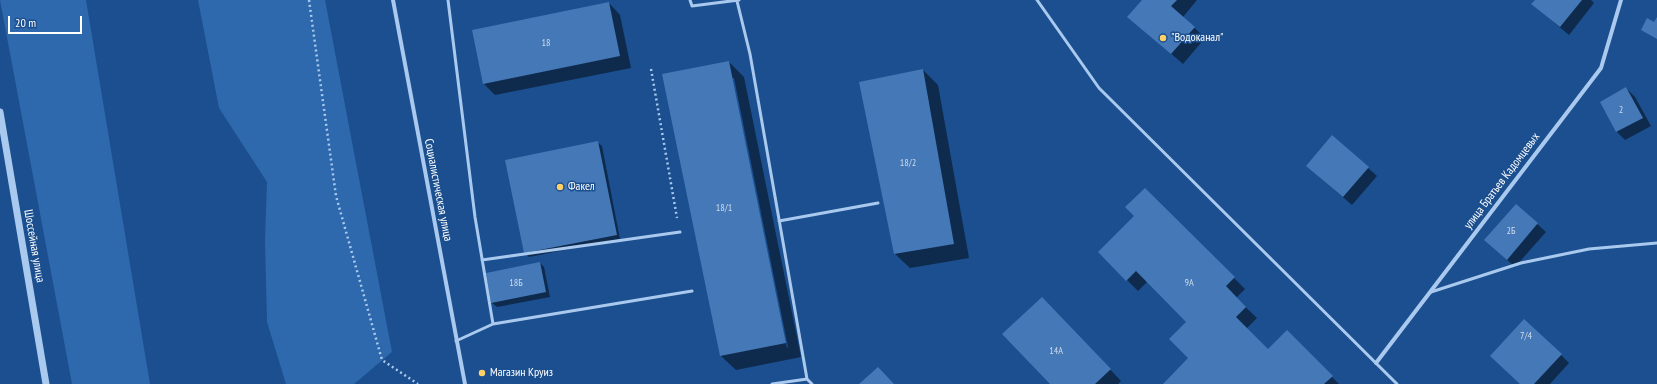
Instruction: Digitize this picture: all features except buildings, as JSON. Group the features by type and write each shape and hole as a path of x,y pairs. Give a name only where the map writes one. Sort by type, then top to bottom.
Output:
{"street":[{"name":"Социалистическая улица","path":"393,0 464,384"},
{"name":"улица Братьев Кадомцевых","path":"1376,363 1601,68 1621,0"},
{"name":"Шоссейная улица","path":"0,112 46,384"}],"lane":[{"path":"448,0 475,217 493,324"},
{"path":"690,0 692,6 738,0 750,54 807,379 812,384"},
{"path":"1037,0 1099,88 1397,384"},
{"path":"779,221 878,203"},
{"path":"482,260 680,232"},
{"path":"1431,292 1521,263 1589,249 1657,243"},
{"path":"456,341 493,324 692,291"},
{"path":"772,384 807,379"}],"path":[{"path":"309,0 336,196 382,360 418,384"},
{"path":"651,69 680,232"}],"shaded area":[{"path":"0,0 86,0 150,384 72,384"},
{"path":"198,0 325,0 392,352 354,384 286,384 267,322 265,240 267,182 219,108"}],"place":[{"name":"\"Водоканал\"","path":"1163,38"},
{"name":"Факел","path":"560,187"},
{"name":"Магазин Круиз","path":"482,373"}]}
